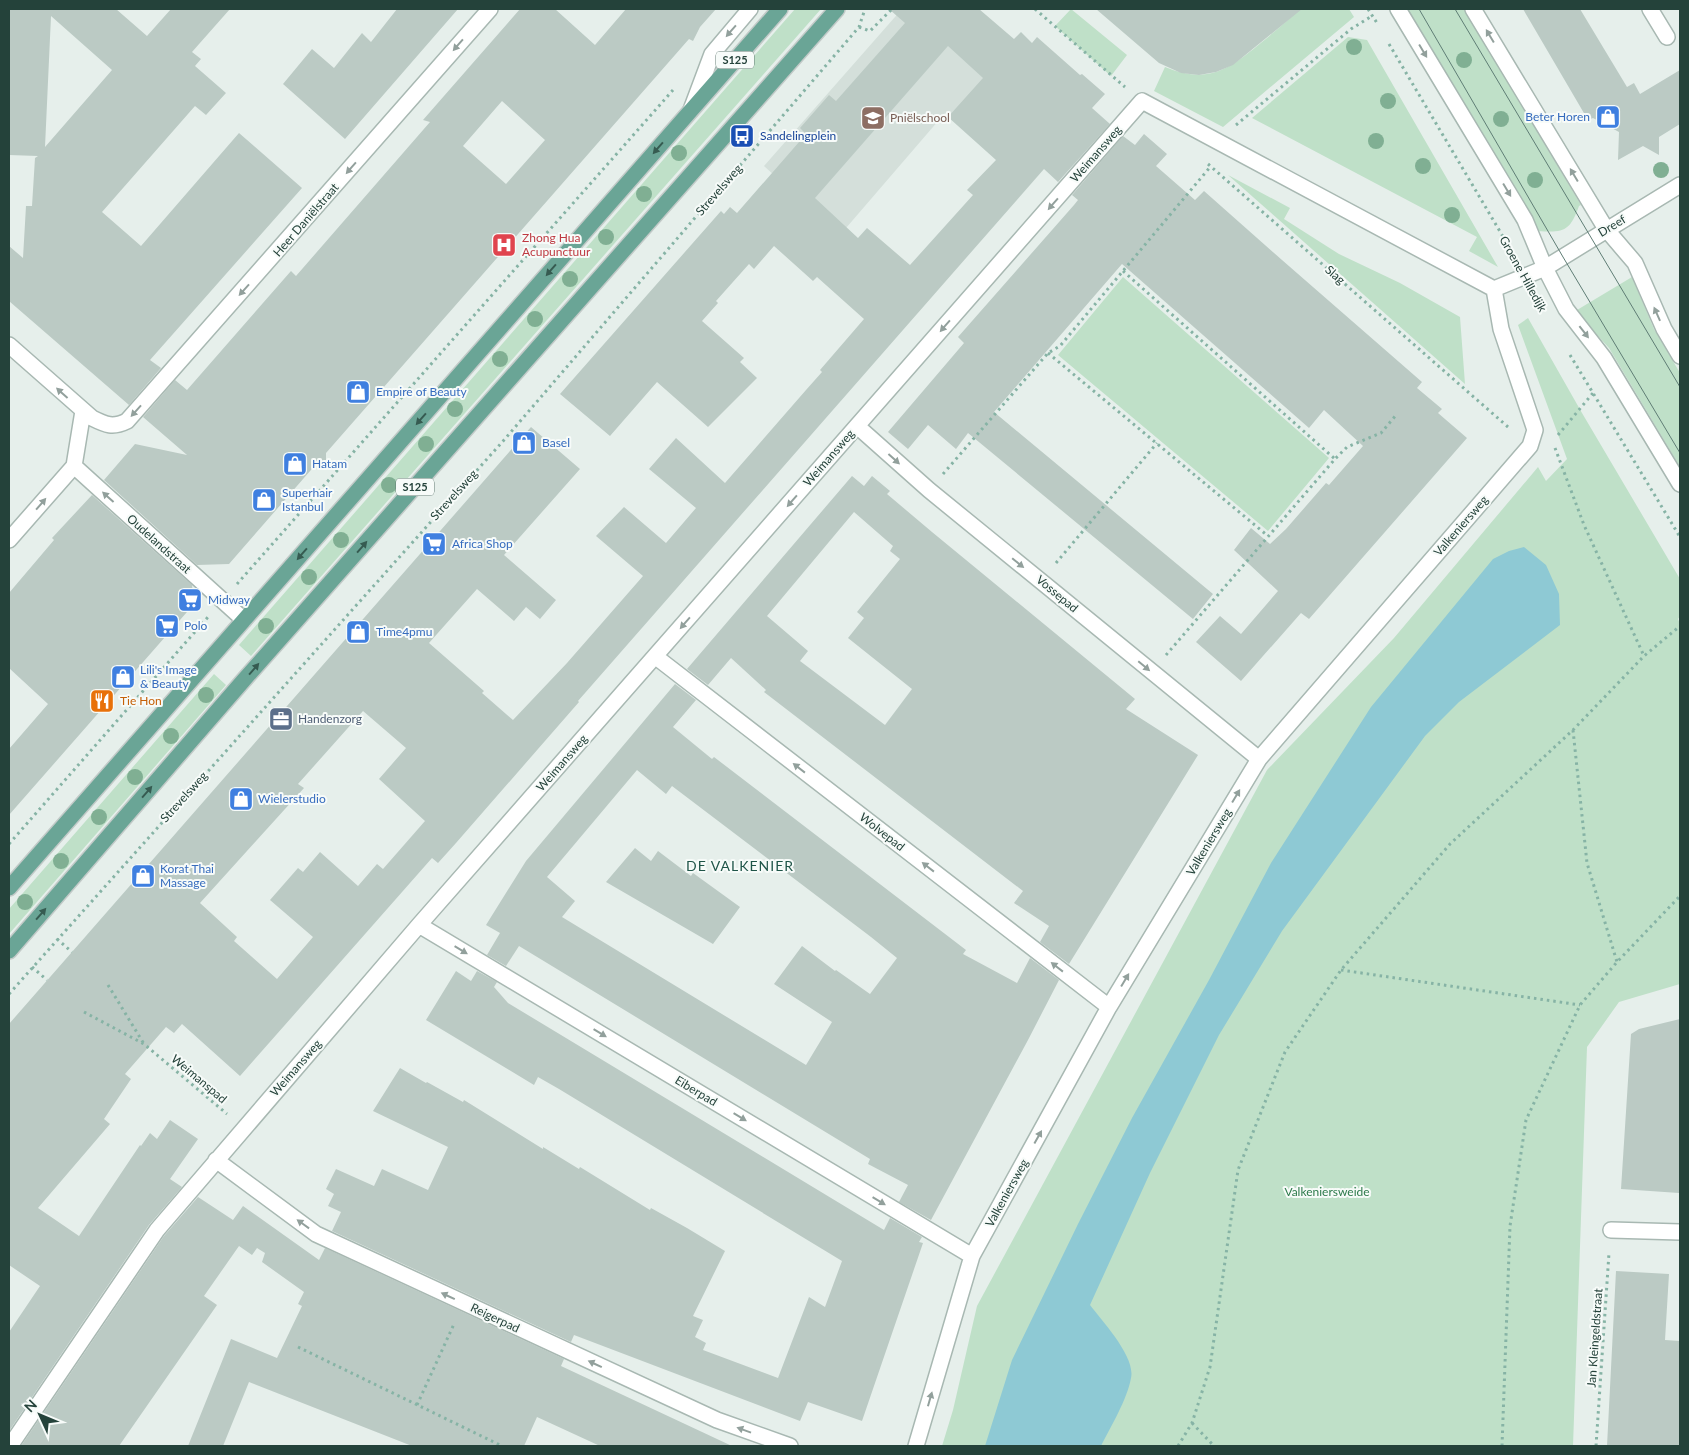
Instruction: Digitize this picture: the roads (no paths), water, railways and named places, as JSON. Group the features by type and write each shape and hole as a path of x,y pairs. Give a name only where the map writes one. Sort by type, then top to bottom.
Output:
{"main road":[{"name":"S125","path":"9,888 780,9"},
{"name":"S125","path":"9,951 243,681 837,9"}],"street":[{"name":"Heer Daniëlstraat","path":"83,411 103,424 117,426 127,421 490,9"},
{"path":"690,112 712,54 750,9"},
{"path":"824,24 847,9"},
{"name":"Groene Hilledijk","path":"1398,9 1525,220 1545,268 1566,309 1604,358 1680,484"},
{"path":"1473,9 1606,229 1635,263 1664,329 1680,356"},
{"path":"1650,9 1667,37"},
{"name":"Weimansweg","path":"10,1446 157,1230 419,925 1142,101 1494,289"},
{"name":"Dreef","path":"1545,268 1680,185"},
{"path":"1494,289 1545,268"},
{"name":"Valkeniersweg","path":"916,1446 972,1256 1109,1007 1259,759 1530,446 1535,430 1501,329 1494,289"},
{"path":"9,345 83,411 74,466 9,540"},
{"name":"Vossepad","path":"857,426 929,490 1151,673 1259,759"},
{"name":"Oudelandstraat","path":"74,466 244,620"},
{"name":"Wolvepad","path":"656,657 1109,1007"},
{"name":"Eiberpad","path":"419,925 972,1256"},
{"name":"Reigerpad","path":"216,1160 316,1234 717,1420 790,1446"},
{"path":"1611,1230 1680,1232"}],"water":[{"path":"1524,547 1546,565 1559,594 1560,625 1459,702 1425,736 1282,931 1219,1035 1150,1173 1090,1305 1117,1340 1131,1369 1131,1378 1126,1395 1101,1446 985,1446 1012,1360 1078,1224 1132,1118 1209,980 1271,863 1371,707 1493,559 1509,551"}],"tram line":[{"path":"1419,9 1563,257 1680,453"},
{"path":"1455,9 1680,387"}],"place":[{"name":"Beter Horen","path":"1608,117"},
{"name":"Pniëlschool","path":"873,118"},
{"name":"Sandelingplein","path":"742,136"},
{"name":"Zhong Hua Acupunctuur","path":"504,245"},
{"name":"Empire of Beauty","path":"358,392"},
{"name":"Basel","path":"524,443"},
{"name":"Hatam","path":"295,464"},
{"name":"Superhair Istanbul","path":"264,500"},
{"name":"Africa Shop","path":"434,544"},
{"name":"Midway","path":"190,600"},
{"name":"Polo","path":"167,626"},
{"name":"Time4pmu","path":"358,632"},
{"name":"Lili's Image & Beauty","path":"123,677"},
{"name":"Tie Hon","path":"102,701"},
{"name":"Handenzorg","path":"281,719"},
{"name":"Wielerstudio","path":"241,799"},
{"name":"Korat Thai Massage","path":"143,876"}],"district":[{"name":"DE VALKENIER","path":"740,866"}],"park label":[{"name":"Valkeniersweide","path":"1327,1192"}]}
